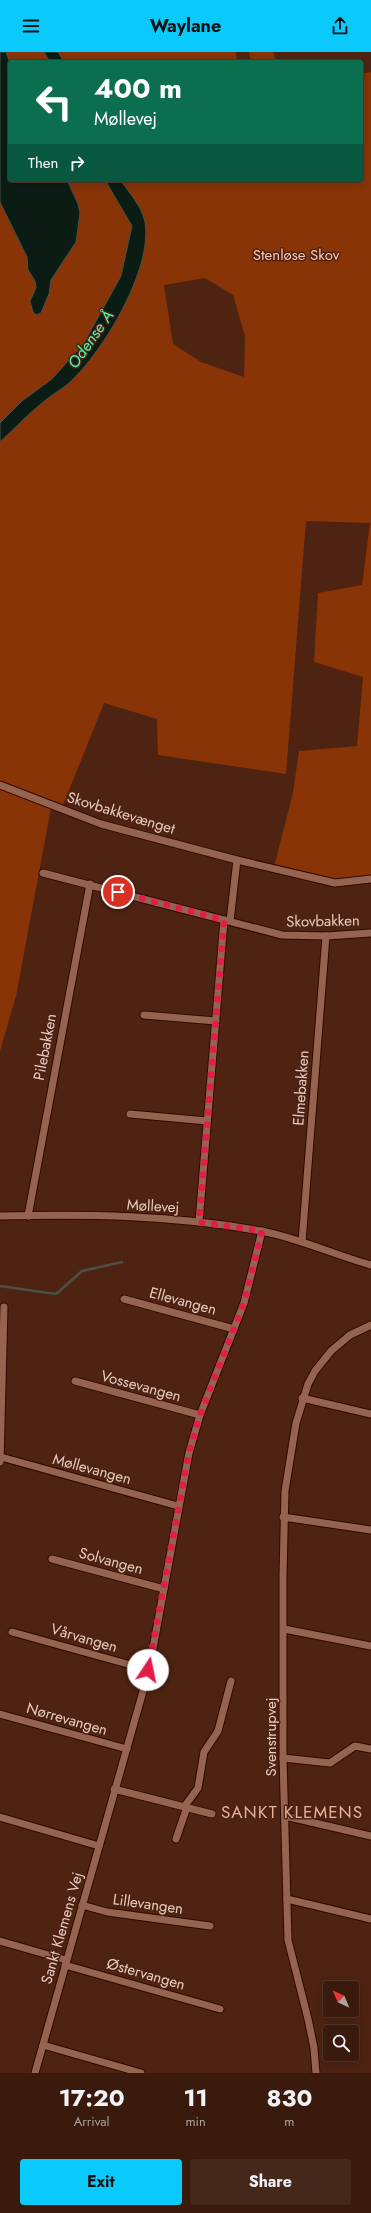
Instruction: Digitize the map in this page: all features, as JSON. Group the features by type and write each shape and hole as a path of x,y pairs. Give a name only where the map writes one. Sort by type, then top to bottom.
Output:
{"street":[{"name":"Skovbakkevænget","path":"0,785 101,824 237,860 335,883 371,879"},
{"path":"199,1222 216,1021 227,921 237,860"},
{"name":"Skovbakken","path":"43,873 282,935 326,936 371,933"},
{"name":"Pilebakken","path":"28,1216 90,884"},
{"name":"Elmebakken","path":"302,1242 326,936"},
{"path":"144,1015 216,1021"},
{"path":"130,1114 207,1121"},
{"name":"Møllevej","path":"0,1216 137,1218 199,1222 262,1231 302,1242 371,1265"},
{"name":"Sankt Klemens Vej","path":"35,2073 148,1670 189,1452 200,1415 246,1297 262,1231"},
{"name":"Ellevangen","path":"124,1299 234,1329"},
{"path":"0,1462 4,1307"},
{"name":"Svenstrupvej","path":"316,2073 314,2048 308,2019 288,1940 284,1816 283,1517 285,1491 302,1398 314,1371 331,1351 350,1336 371,1325"},
{"name":"Vossevangen","path":"75,1381 200,1415"},
{"path":"302,1398 371,1414"},
{"name":"Møllevangen","path":"0,1457 178,1506"},
{"path":"283,1517 371,1530"},
{"name":"Solvangen","path":"52,1559 164,1589"},
{"path":"284,1629 371,1646"},
{"name":"Vårvangen","path":"12,1632 148,1670"},
{"path":"176,1839 185,1807 198,1788 204,1752 218,1730 231,1681"},
{"name":"Nørrevangen","path":"0,1714 126,1749"},
{"path":"284,1758 330,1763 355,1746 371,1750"},
{"path":"114,1790 212,1814"},
{"path":"284,1816 371,1836"},
{"path":"0,1818 99,1846"},
{"path":"287,1899 371,1919"},
{"name":"Lillevangen","path":"82,1905 107,1912 210,1926"},
{"name":"Østervangen","path":"0,1941 65,1963 220,2009"},
{"path":"43,2045 141,2073"}],"green space":[{"path":"6,52 44,52 49,60 9,60"},
{"path":"58,52 236,52 237,60 63,60"},
{"path":"249,52 273,52 275,60 251,60"},
{"name":"Stenløse Skov","path":"371,72 371,876 336,880 274,867 293,793 299,751 357,746 363,677 314,662 318,593 362,585 370,523 306,521 286,774 158,755 157,719 104,703 63,805 0,782 0,442 45,400 69,383 82,369 110,331 123,308 141,263 145,241 145,222 138,205 121,182 363,182 363,74","holes":["205,278 233,295 245,336 244,377 201,362 173,344 164,285"]},
{"path":"68,182 106,182 132,226 121,276 84,343 74,356 52,379 22,401 0,423 0,202 27,257 28,270 35,281 36,288 30,301 49,294 51,280 72,248 78,204"},
{"path":"0,787 51,808 16,996 0,1051"}],"water":[{"path":"0,52 6,52 9,60 8,182 68,182 78,204 80,213 76,242 51,280 49,294 41,313 36,315 33,312 30,301 36,288 35,281 28,270 27,257 0,202"},
{"path":"44,52 58,52 63,60 49,60"},
{"name":"Odense Å","path":"106,182 121,182 138,205 145,222 145,241 141,263 133,285 123,308 110,331 82,369 69,383 45,400 0,442 0,423 22,401 52,379 84,343 121,276 132,226"}],"waterway":[{"path":"0,1286 56,1294 82,1271 122,1262"}],"district":[{"name":"SANKT KLEMENS","path":"292,1812"}],"route":[{"path":"118,892 224,920 199,1222 262,1231 244,1303 200,1415 189,1452 182,1482 164,1589 148,1670"}]}
